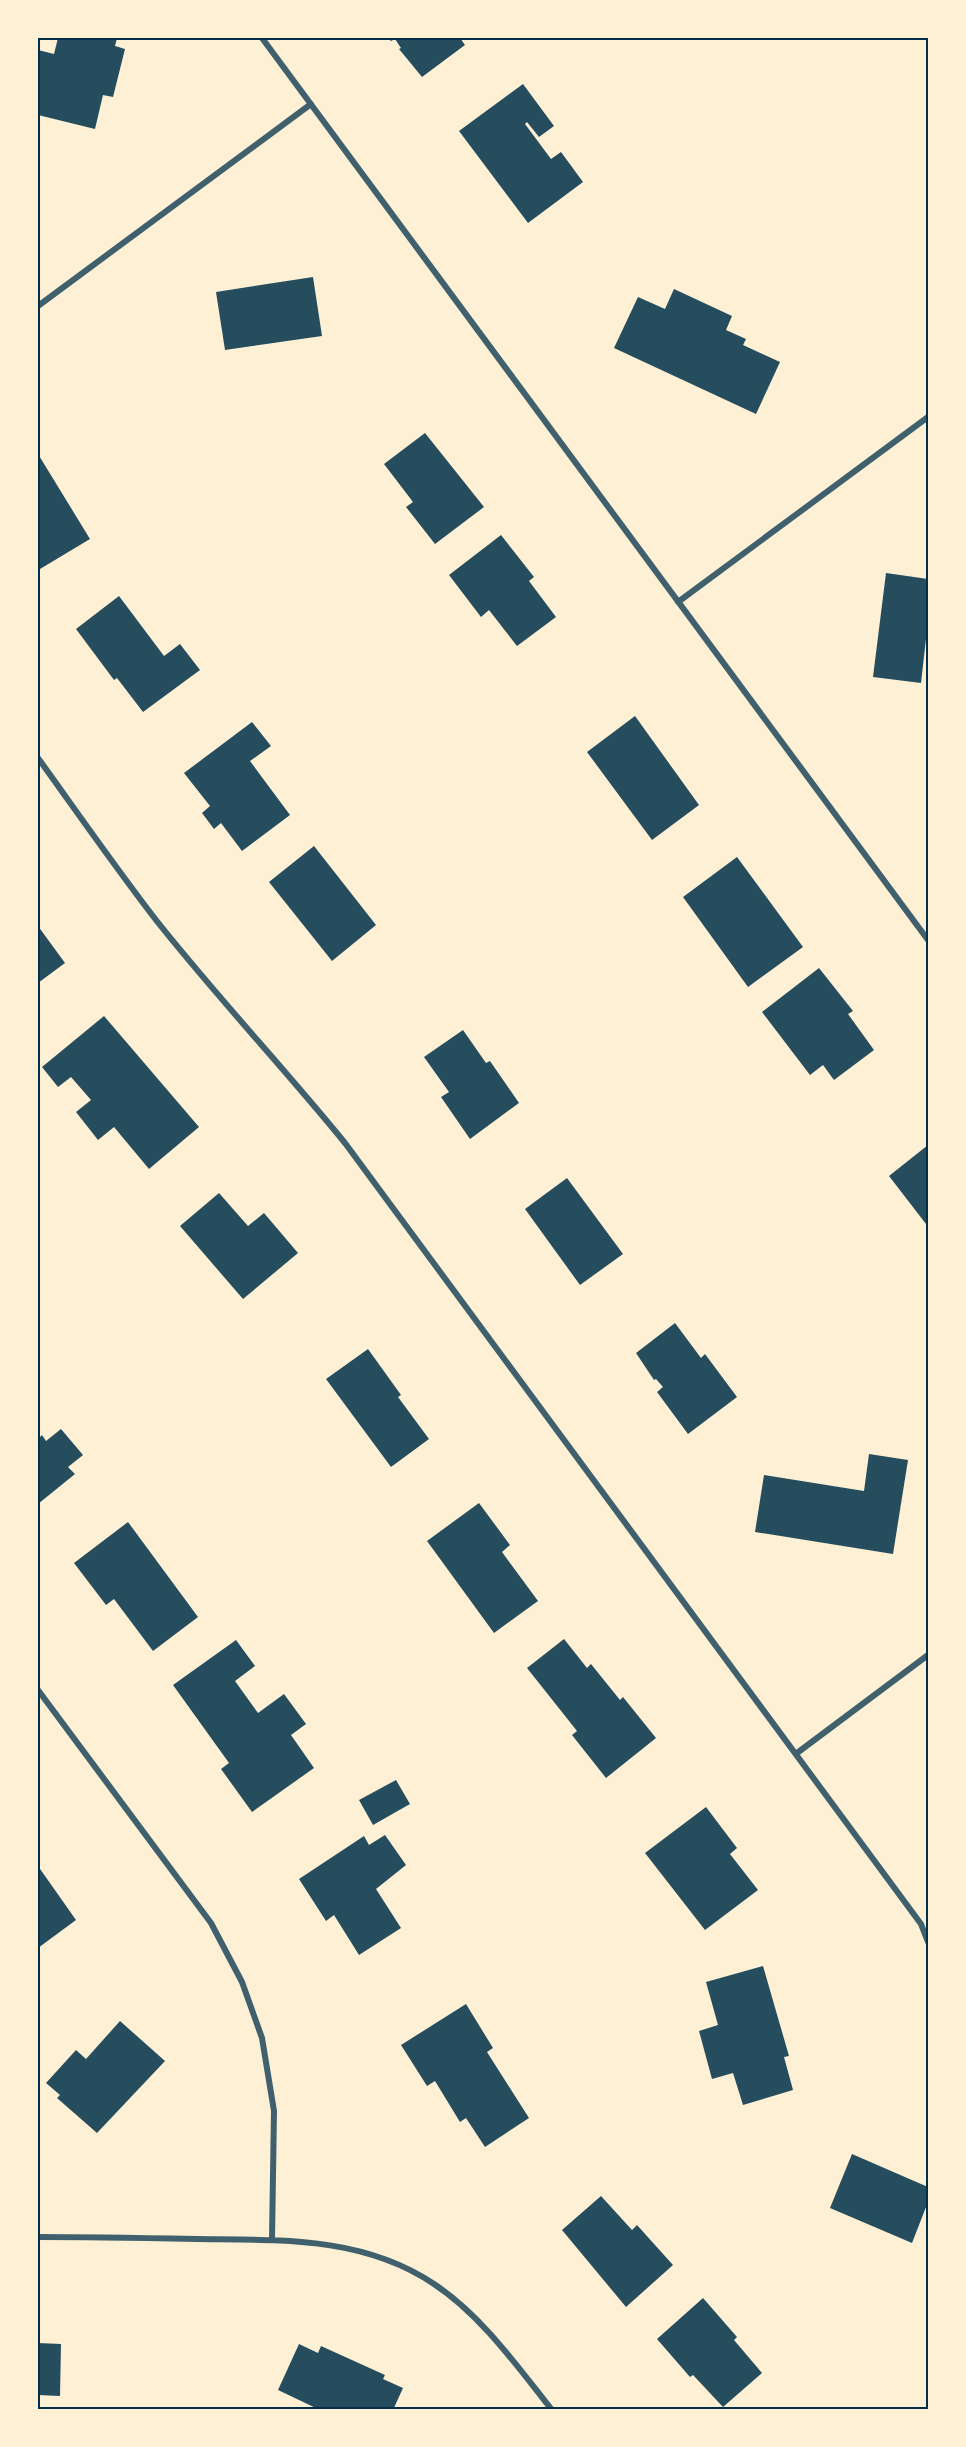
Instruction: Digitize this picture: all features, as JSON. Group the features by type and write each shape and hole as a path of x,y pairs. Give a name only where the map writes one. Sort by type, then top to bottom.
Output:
{"street":[{"path":"262,38 928,940"},
{"path":"38,306 311,104"},
{"path":"678,602 928,417"},
{"path":"38,758 156,919 345,1143 797,1753 921,1924 928,1942"},
{"path":"797,1753 928,1655"},
{"path":"38,1690 211,1923 242,1982 262,2038 274,2111 272,2240"},
{"path":"38,2236 272,2240 359,2249 393,2262 435,2284 471,2315 510,2357 552,2409"}],"building":[{"path":"58,38 117,38 115,46 125,49 113,97 103,95 95,129 38,115 38,50 54,54"},
{"path":"388,38 460,38 465,45 422,77 399,49 401,48 395,39 391,41"},
{"path":"523,84 554,126 539,137 527,122 525,124 551,159 561,152 583,182 528,223 459,131"},
{"path":"313,277 322,336 225,350 216,292"},
{"path":"674,289 732,316 726,330 746,339 743,345 780,362 756,414 614,348 638,297 665,309"},
{"path":"425,433 484,507 435,544 406,507 413,502 384,464"},
{"path":"38,454 90,539 40,569 38,565"},
{"path":"501,535 534,577 529,581 556,617 517,646 489,610 481,617 449,575"},
{"path":"886,573 928,579 928,621 921,683 873,677"},
{"path":"119,596 164,656 180,644 200,670 143,712 117,678 114,680 76,629"},
{"path":"635,716 699,805 652,840 587,752"},
{"path":"252,722 271,746 250,761 290,815 242,851 221,823 214,829 202,813 210,806 184,773"},
{"path":"314,846 376,925 332,961 269,882"},
{"path":"737,857 803,947 748,987 683,897"},
{"path":"38,926 65,963 38,983"},
{"path":"819,968 853,1011 848,1014 874,1050 834,1080 823,1065 810,1075 762,1012"},
{"path":"104,1016 199,1127 149,1169 114,1127 98,1140 76,1112 91,1100 71,1077 58,1087 42,1067"},
{"path":"463,1030 486,1063 490,1061 519,1103 470,1139 441,1097 449,1092 424,1057"},
{"path":"928,1145 928,1222 926,1224 889,1176"},
{"path":"567,1178 623,1254 580,1285 525,1209"},
{"path":"219,1193 248,1226 264,1213 298,1253 243,1299 180,1226"},
{"path":"675,1323 701,1358 705,1354 737,1397 688,1434 657,1392 663,1387 656,1379 654,1380 636,1353"},
{"path":"368,1349 401,1395 398,1397 429,1439 391,1467 326,1379"},
{"path":"61,1429 83,1455 68,1467 75,1474 38,1504 38,1439 42,1435 46,1441"},
{"path":"869,1454 908,1460 893,1554 755,1532 764,1475 864,1491"},
{"path":"479,1503 510,1545 502,1552 538,1601 494,1633 427,1541"},
{"path":"128,1522 198,1617 153,1651 114,1599 106,1605 74,1563"},
{"path":"564,1639 587,1668 591,1664 620,1700 623,1697 656,1738 606,1778 572,1735 577,1731 527,1668"},
{"path":"236,1640 255,1666 235,1681 258,1713 284,1694 306,1724 291,1735 314,1768 252,1812 221,1769 229,1763 173,1685"},
{"path":"396,1780 410,1804 373,1825 359,1800"},
{"path":"706,1807 737,1848 730,1854 758,1890 705,1930 645,1853"},
{"path":"385,1835 406,1865 376,1889 401,1928 359,1955 334,1915 326,1921 299,1879 364,1836 369,1845"},
{"path":"38,1866 76,1920 38,1948"},
{"path":"763,1966 789,2056 784,2057 793,2090 743,2105 733,2073 712,2079 699,2031 718,2025 706,1982"},
{"path":"466,2004 493,2048 487,2052 529,2118 485,2147 466,2118 460,2122 435,2081 427,2086 401,2045"},
{"path":"120,2021 165,2061 97,2133 57,2098 60,2095 46,2083 76,2050 86,2059"},
{"path":"852,2154 928,2187 928,2202 912,2243 830,2208"},
{"path":"601,2196 632,2230 637,2225 673,2265 626,2307 562,2230"},
{"path":"703,2298 737,2337 734,2340 762,2373 723,2407 693,2375 690,2377 657,2339"},
{"path":"38,2343 61,2344 60,2396 38,2395"},
{"path":"299,2344 318,2353 321,2346 385,2375 383,2379 403,2388 393,2410 320,2410 278,2390"}]}
